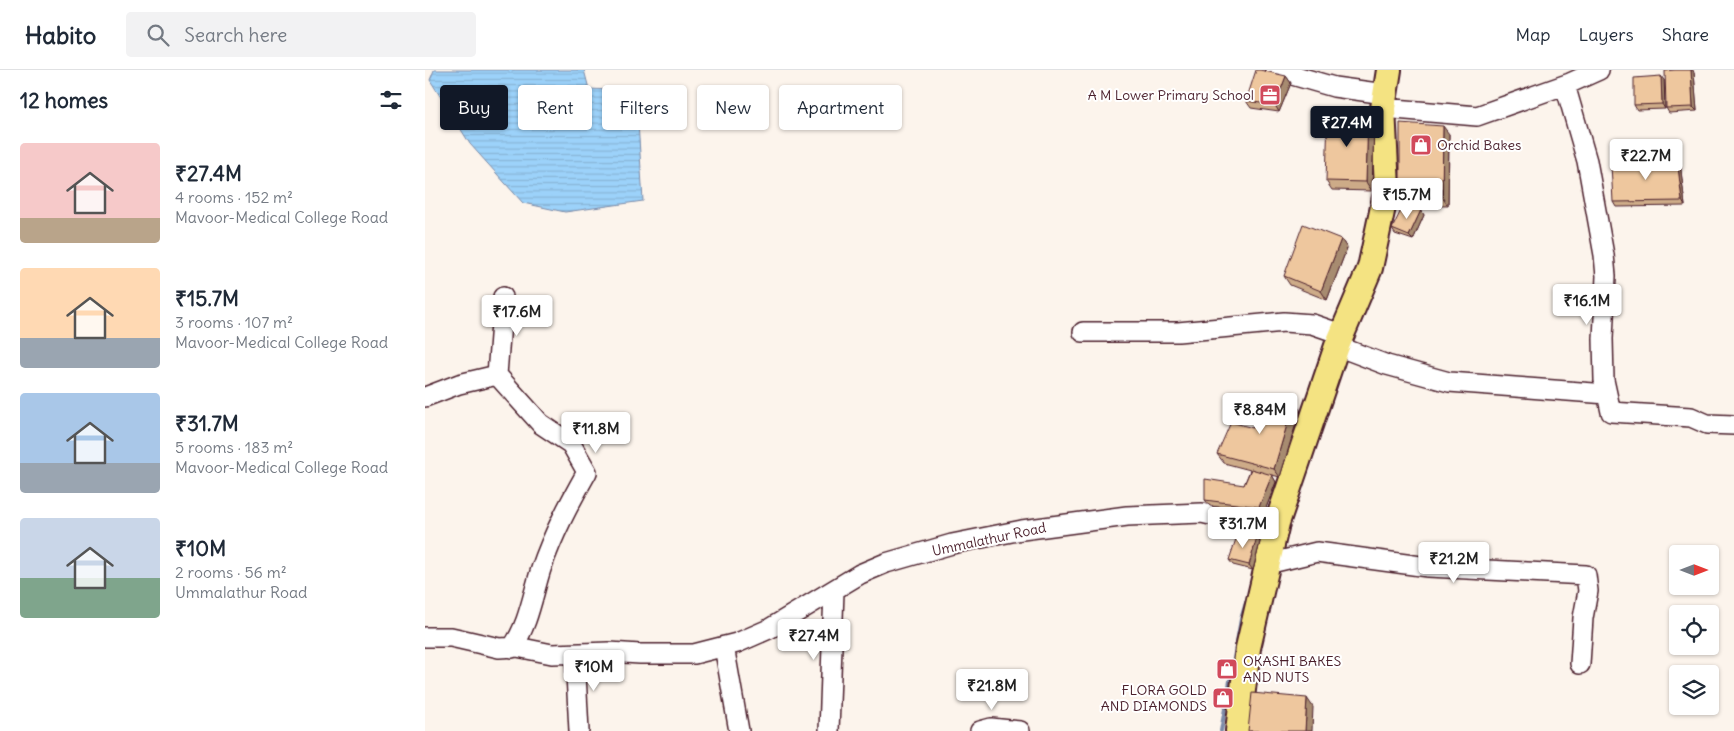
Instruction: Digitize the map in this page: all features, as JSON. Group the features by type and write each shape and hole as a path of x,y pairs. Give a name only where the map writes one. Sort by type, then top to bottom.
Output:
{"main road":[{"path":"1238,731 1248,648 1277,524 1339,340 1370,268 1387,188 1384,101 1389,70"}],"street":[{"path":"1275,70 1384,101 1477,116 1565,85 1599,70"},
{"path":"1565,85 1587,161 1604,256 1606,296 1603,339 1607,394 1611,412 1691,417 1707,424 1734,425"},
{"path":"503,297 497,374 541,424 571,444 587,472 560,519 541,570 524,630 512,648"},
{"path":"1083,332 1178,332 1283,322 1312,324 1387,365 1449,382 1607,394"},
{"path":"425,397 459,384 497,374"},
{"name":"Ummalathur Road","path":"425,637 451,638 499,648 552,654 575,655 609,652 694,654 724,646 769,629 835,591 860,574 886,563 952,544 1031,529 1127,516 1152,517 1179,513 1202,513 1223,518 1277,524"},
{"path":"1267,564 1317,552 1428,567 1586,575 1588,591 1583,618 1580,664"},
{"path":"829,731 835,591"},
{"path":"724,646 739,731"},
{"path":"575,655 579,731"},
{"path":"980,731 991,728 1020,731"}],"water":[{"path":"434,70 584,70 588,85 518,85 518,130 592,130 592,89 602,90 602,130 638,130 643,201 565,212 523,203 470,144 461,130 508,130 508,85 440,85 440,96 430,80"}],"building":[{"name":"A M Lower Primary School","path":"1256,70 1286,76 1275,105 1246,101"},
{"path":"1691,70 1693,107 1666,108 1665,71"},
{"path":"1661,76 1662,104 1634,105 1634,78"},
{"path":"1328,115 1368,116 1366,182 1326,181"},
{"path":"1400,123 1443,126 1442,197 1400,196"},
{"path":"1677,158 1682,201 1613,202 1611,164"},
{"path":"1404,204 1421,210 1409,236 1392,229"},
{"path":"1303,224 1341,239 1321,291 1284,276"},
{"path":"1269,394 1294,401 1274,469 1217,454 1231,422 1253,428"},
{"path":"1251,469 1272,475 1259,507 1205,500 1205,479 1244,485"},
{"path":"1238,533 1257,537 1249,565 1229,560"},
{"path":"1252,693 1307,698 1305,731 1248,731"}],"waterway":[{"path":"1221,731 1241,619 1248,596"}],"place":[{"name":"A M Lower Primary School","path":"1270,95"},
{"name":"Orchid Bakes","path":"1421,145"},
{"name":"OKASHI BAKES AND NUTS","path":"1227,669"},
{"name":"FLORA GOLD AND DIAMONDS","path":"1223,698"}]}
